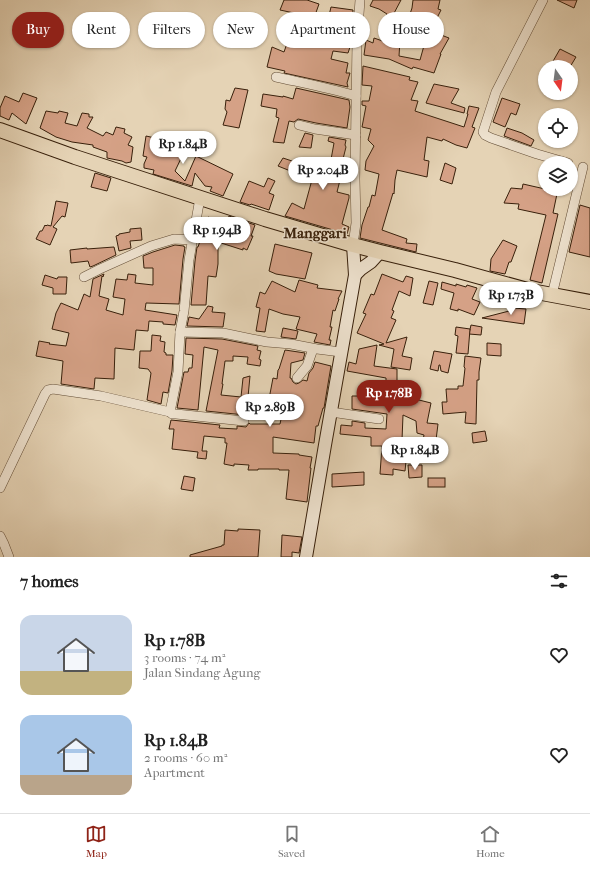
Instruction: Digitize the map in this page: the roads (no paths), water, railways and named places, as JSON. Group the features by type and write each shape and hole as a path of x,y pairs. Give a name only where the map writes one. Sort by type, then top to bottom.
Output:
{"main road":[{"path":"0,130 75,157 200,198 353,245 455,270 531,291 590,302"},
{"path":"306,557 355,275 353,245"},
{"path":"355,275 371,262 380,252"}],"street":[{"path":"353,245 356,223 356,96 357,42 360,0"},
{"path":"543,0 496,92 483,132 491,138 544,156"},
{"path":"276,77 356,96"},
{"path":"298,125 356,135"},
{"path":"552,295 586,168"},
{"path":"170,412 178,372 180,332 184,311 189,260 200,198"},
{"path":"84,278 100,269 151,246 174,239 192,240"},
{"path":"180,332 223,333 267,342 291,344 313,349 341,352"},
{"path":"297,378 307,366 313,349"},
{"path":"0,488 48,390 57,389 101,396 170,412 172,414 244,421"},
{"path":"331,412 379,420"},
{"path":"0,536 9,557"}],"district":[{"name":"Manggari","path":"315,233"}]}
